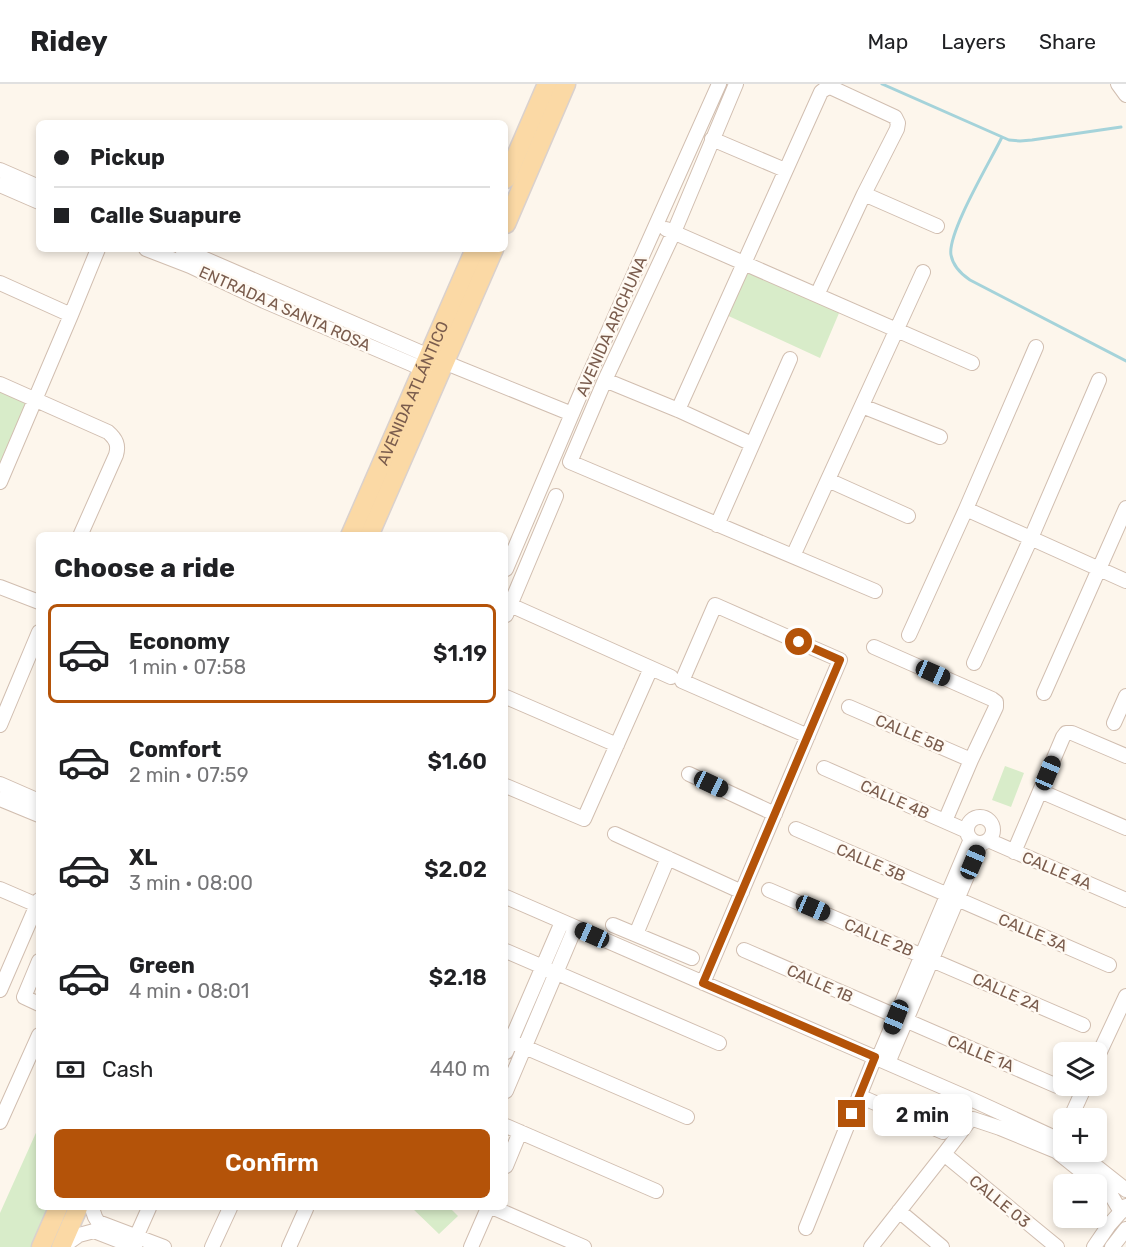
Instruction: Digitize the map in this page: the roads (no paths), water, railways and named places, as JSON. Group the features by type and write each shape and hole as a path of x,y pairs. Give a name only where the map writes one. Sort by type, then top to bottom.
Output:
{"main road":[{"path":"508,174 547,84"},
{"path":"508,219 566,84"},
{"name":"AVENIDA ATLÁNTICO","path":"371,532 434,366 474,252"},
{"name":"AVENIDA ATLÁNTICO","path":"352,532 493,252"},
{"path":"41,1247 57,1210"},
{"path":"62,1247 77,1210"}],"street":[{"name":"AVENIDA ARICHUNA","path":"508,564 572,414 719,84"},
{"path":"735,84 674,232 605,380 570,462 875,591"},
{"path":"1118,84 1126,95"},
{"path":"678,410 821,92 830,87 895,117 898,123 817,295"},
{"path":"712,138 785,170"},
{"path":"0,170 36,186"},
{"path":"0,185 36,201"},
{"path":"864,194 937,226"},
{"path":"656,225 972,363"},
{"path":"0,482 97,252"},
{"name":"ENTRADA A SANTA ROSA","path":"156,252 206,267 434,366 572,414"},
{"name":"ENTRADA A SANTA ROSA","path":"186,252 206,267"},
{"path":"793,556 923,272"},
{"path":"0,284 71,315"},
{"path":"909,634 1036,347"},
{"path":"717,525 790,359"},
{"path":"605,380 752,444"},
{"path":"974,663 1099,380"},
{"path":"0,384 108,432 117,445 116,455 82,532"},
{"path":"862,406 940,437"},
{"path":"828,480 908,516"},
{"path":"556,496 508,610 671,677"},
{"path":"1044,693 1126,508"},
{"path":"966,509 1126,581"},
{"path":"0,587 36,601"},
{"path":"703,983 742,892 808,736 840,660 715,605 682,681 808,736"},
{"path":"0,725 36,639"},
{"path":"874,647 996,702 996,707 970,759 945,821"},
{"path":"508,787 584,819 651,668"},
{"path":"1113,723 1126,696"},
{"path":"508,698 617,745"},
{"name":"CALLE 5B","path":"849,707 970,759"},
{"path":"1014,852 1066,733 1072,733 1126,756"},
{"name":"CALLE 4B","path":"824,768 945,821 977,838"},
{"path":"689,774 775,814"},
{"path":"0,784 36,800"},
{"path":"1040,791 1126,828"},
{"path":"0,799 36,814"},
{"name":"CALLE 3B","path":"796,829 952,897"},
{"path":"615,834 742,892"},
{"path":"806,1228 859,1096 901,1019 977,838"},
{"name":"CALLE 4A","path":"977,838 1126,900"},
{"path":"636,934 668,858"},
{"path":"0,889 36,901"},
{"name":"CALLE 2B","path":"769,890 927,957"},
{"name":"CALLE 3A","path":"952,897 1109,965"},
{"path":"508,898 1053,1134"},
{"path":"2,982 36,906"},
{"path":"508,1042 542,968 569,925"},
{"path":"508,1086 555,973 569,925"},
{"path":"614,925 692,958"},
{"name":"CALLE 1B","path":"744,950 901,1019"},
{"path":"508,952 719,1043"},
{"name":"CALLE 2A","path":"927,957 1083,1025"},
{"path":"36,968 24,996 36,1002"},
{"path":"1104,1042 1126,996"},
{"name":"CALLE 1A","path":"901,1019 1053,1085"},
{"path":"0,1122 36,1042"},
{"path":"508,1044 524,1047 687,1117"},
{"path":"859,1096 943,1132"},
{"path":"871,1247 973,1119 1056,1151 1111,1195 1124,1209 1109,1225 1094,1247"},
{"path":"508,1127 656,1191"},
{"path":"508,1161 520,1132"},
{"name":"CALLE 03","path":"944,1155 1057,1247"},
{"path":"1091,1162 1126,1190"},
{"path":"93,1210 96,1226"},
{"path":"134,1244 148,1210"},
{"path":"212,1247 229,1210"},
{"path":"289,1247 306,1210"},
{"path":"471,1247 487,1210"},
{"path":"499,1210 584,1247"},
{"path":"899,1211 942,1247"},
{"path":"62,1247 96,1226"},
{"path":"96,1226 134,1244 164,1247"},
{"path":"1112,1247 1126,1229"}],"waterway":[{"path":"882,84 1009,140 1032,140 1121,127"},
{"path":"1002,137 962,214 952,245 951,255 954,263 970,280 1126,361"}]}
